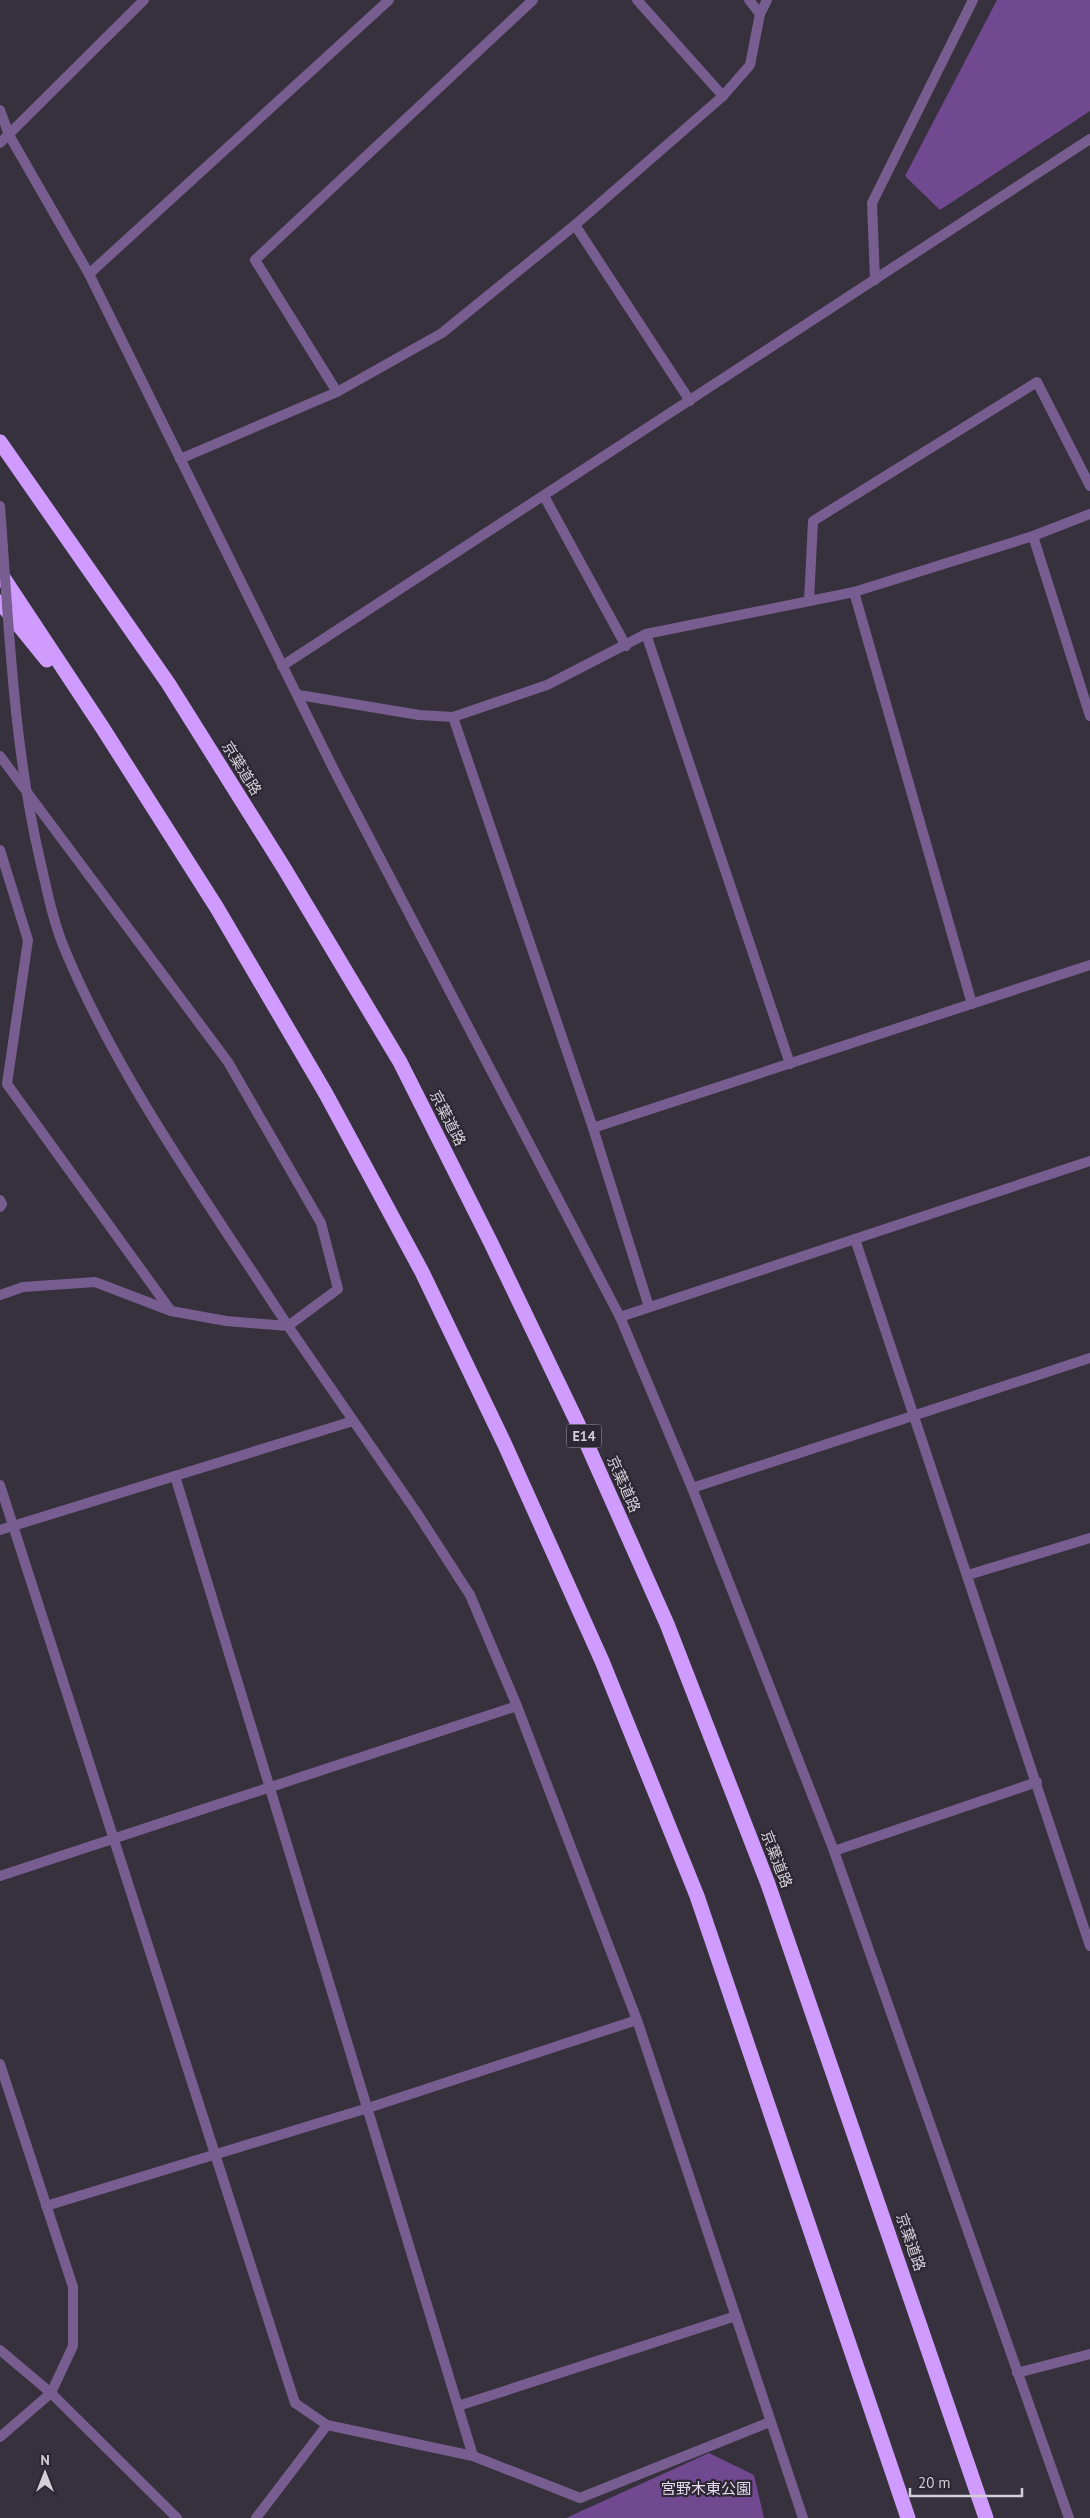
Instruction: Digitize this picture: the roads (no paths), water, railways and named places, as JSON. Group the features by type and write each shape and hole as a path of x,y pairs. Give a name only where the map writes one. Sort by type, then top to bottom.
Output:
{"highway":[{"name":"京葉道路","path":"0,442 168,683 284,868 395,1053 491,1243 578,1424 667,1624 768,1884 986,2518"},
{"path":"0,573 102,727 216,908 326,1094 422,1272 506,1444 602,1662 697,1896 908,2518"},
{"path":"0,602 102,727"}],"street":[{"path":"0,143 144,0"},
{"path":"89,274 389,0"},
{"path":"336,392 255,260 533,0"},
{"path":"637,0 723,96"},
{"path":"749,0 760,14"},
{"path":"180,459 336,392 442,333 575,225 723,96 750,65 760,14 767,0"},
{"path":"875,280 872,203 973,0"},
{"path":"0,110 9,135 89,274 282,666 299,695 392,882 620,1317 692,1488 834,1851 1069,2518"},
{"path":"282,666 1090,140"},
{"path":"575,225 690,400"},
{"path":"809,601 813,522 1037,382 1090,486"},
{"path":"544,496 626,646"},
{"path":"0,506 17,734 31,821 45,884 64,949 102,1027 148,1109 288,1326 470,1595 517,1706 637,2020 803,2518"},
{"path":"299,695 419,715 452,716 547,685 626,646 646,634 854,592 1034,536 1090,514"},
{"path":"1034,536 1090,716"},
{"path":"854,592 972,1004"},
{"path":"646,634 790,1064"},
{"path":"452,716 594,1128 649,1307"},
{"path":"0,756 228,1062 321,1223 338,1289 288,1326 226,1321 171,1310 95,1282 23,1288 0,1295"},
{"path":"0,850 28,940 8,1084 171,1310"},
{"path":"594,1128 1090,965"},
{"path":"620,1317 1090,1161"},
{"path":"0,1200 2,1204 0,1207"},
{"path":"855,1239 1090,1946"},
{"path":"692,1488 1090,1358"},
{"path":"0,1530 353,1421"},
{"path":"175,1476 473,2456"},
{"path":"0,1485 295,2402 327,2425 473,2456 580,2498 770,2422"},
{"path":"968,1575 1090,1538"},
{"path":"0,1876 517,1706"},
{"path":"834,1851 1037,1782"},
{"path":"46,2206 368,2108 637,2020"},
{"path":"0,2064 72,2287 73,2346 51,2392 0,2437"},
{"path":"458,2406 736,2316"},
{"path":"0,2350 51,2392 177,2518"},
{"path":"1017,2373 1090,2354"},
{"path":"256,2518 327,2425"}],"park label":[{"name":"宮野木東公園","path":"706,2488"}]}
